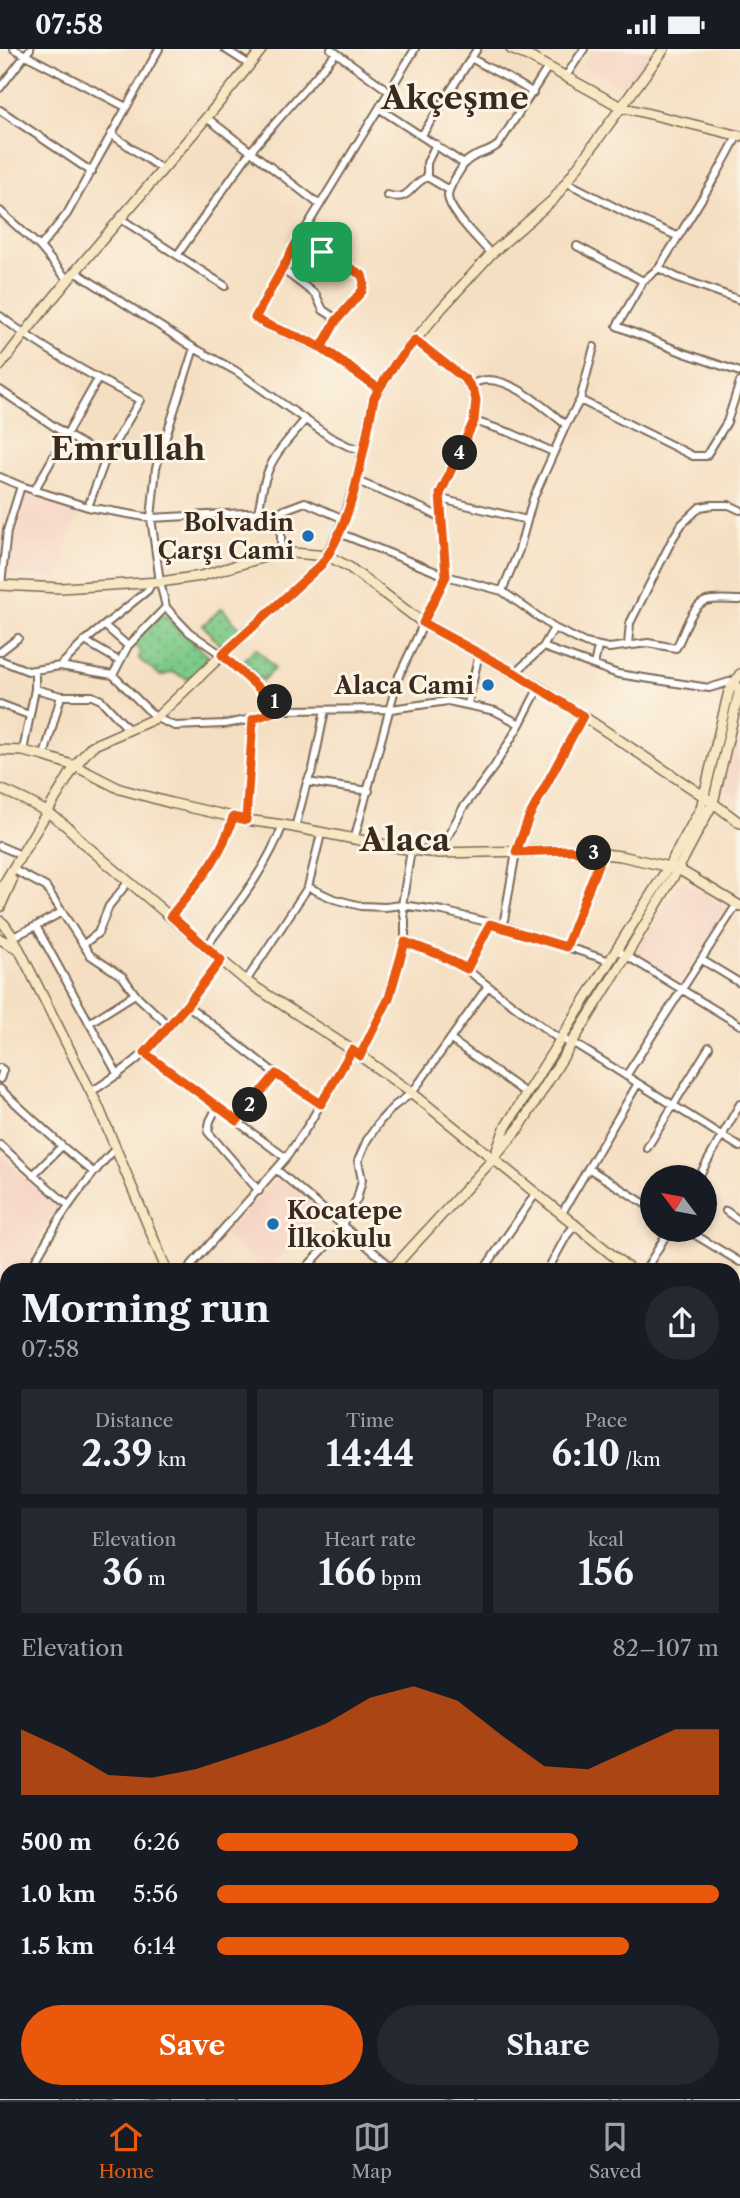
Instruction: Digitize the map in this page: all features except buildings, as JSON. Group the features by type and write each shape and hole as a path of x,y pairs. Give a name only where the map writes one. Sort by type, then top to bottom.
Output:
{"street":[{"path":"14,49 126,107"},
{"path":"0,88 30,49"},
{"path":"40,247 67,214 159,49"},
{"path":"225,49 250,65"},
{"path":"0,366 67,279 163,170 262,49"},
{"path":"379,389 321,348 255,318 299,238 415,49"},
{"path":"422,135 477,49"},
{"path":"511,49 530,53 548,67 621,107 739,135 659,268 643,281 617,325 684,353 740,372"},
{"path":"566,76 584,49"},
{"path":"0,890 75,766 92,746 156,718 321,565 340,533 357,481 374,398 395,364 491,254 554,199 664,49"},
{"path":"178,254 250,152 334,51 390,92"},
{"path":"471,58 533,93"},
{"path":"491,254 450,206 449,190 464,164 472,156 491,151 499,145 548,67"},
{"path":"380,109 464,164"},
{"path":"0,110 92,172"},
{"path":"207,118 320,205"},
{"path":"111,135 163,170"},
{"path":"427,177 427,163 436,144"},
{"path":"427,177 449,190"},
{"path":"387,195 404,197 427,177"},
{"path":"566,182 634,218 677,236"},
{"path":"0,211 40,247 67,279"},
{"path":"121,219 225,286"},
{"path":"299,238 363,277 362,291 337,319 321,348"},
{"path":"577,246 643,281"},
{"path":"659,268 676,277 740,300"},
{"path":"282,269 316,295 323,310 337,319"},
{"path":"74,271 194,348 236,371 339,442 363,450"},
{"path":"0,316 24,334 98,379 140,400 106,458 88,507"},
{"path":"354,840 398,678 446,576 440,494 474,421 476,400 466,380 415,340"},
{"path":"502,591 519,550 533,499 580,400 594,347"},
{"path":"194,348 156,468 150,518 156,582 166,607 190,632 222,655 282,709"},
{"path":"34,491 98,379"},
{"path":"470,386 485,379 514,387 527,393 566,425"},
{"path":"580,400 693,456 706,456 727,422 740,382"},
{"path":"0,390 106,458"},
{"path":"258,513 265,480 274,459 305,420"},
{"path":"474,421 511,433 553,452"},
{"path":"0,477 34,491 88,507 150,518 281,511 305,502 344,519"},
{"path":"357,481 443,519"},
{"path":"21,486 7,531 1,585 61,588 156,582 201,576 281,552 328,556 349,568 423,623 539,687 740,823"},
{"path":"441,499 527,520"},
{"path":"628,645 630,623 682,524 700,507 729,505 740,510"},
{"path":"281,511 281,552"},
{"path":"340,533 446,576 502,591 554,628 598,647 648,643 676,648 694,611 704,601 740,600"},
{"path":"61,666 85,641 156,582"},
{"path":"113,675 128,646 166,607"},
{"path":"105,626 128,646"},
{"path":"515,673 543,647 554,628"},
{"path":"0,652 18,638"},
{"path":"85,641 119,661"},
{"path":"543,647 618,674 709,688 739,680"},
{"path":"594,665 598,647"},
{"path":"468,704 479,653"},
{"path":"0,660 29,671 61,666 113,675 156,718 175,726 225,724 253,719 282,709 391,709 448,701 495,711 520,724"},
{"path":"23,751 35,689 35,670"},
{"path":"494,1159 505,1128 617,950 674,868 705,797 729,691 739,680"},
{"path":"397,1263 494,1159 519,1128 626,956 713,803 739,680"},
{"path":"439,853 463,808 494,767 520,724 539,687"},
{"path":"35,689 61,696 92,696 101,700 129,730"},
{"path":"44,756 61,696"},
{"path":"0,704 29,715"},
{"path":"295,828 313,769 326,710"},
{"path":"503,926 516,852 529,817 583,716"},
{"path":"246,820 253,719"},
{"path":"0,750 23,751 44,756 75,766 120,789 233,817 411,850 439,853 569,850 674,868 738,905 626,1076"},
{"path":"307,782 369,791"},
{"path":"0,789 24,799 75,833 82,842 246,981 412,1093 622,1263"},
{"path":"713,803 740,816"},
{"path":"171,916 218,855 228,836 233,817"},
{"path":"206,947 256,880 283,825"},
{"path":"246,981 308,887 321,834"},
{"path":"0,846 21,855"},
{"path":"193,1263 286,1158 389,998 405,942 402,905 411,850"},
{"path":"566,947 602,854"},
{"path":"0,907 21,855"},
{"path":"16,871 46,887 90,955 123,977 135,994 169,1026"},
{"path":"84,944 98,933 109,906 129,881"},
{"path":"308,887 334,899 361,906 402,905 443,911 503,926 610,961"},
{"path":"13,937 62,912"},
{"path":"0,921 13,937 91,1092 164,1263"},
{"path":"467,969 490,924"},
{"path":"36,926 118,1075"},
{"path":"0,939 18,949"},
{"path":"405,942 467,969 561,1040 572,1042 740,1147"},
{"path":"617,950 740,1025"},
{"path":"91,1092 145,1053 187,1005 221,960"},
{"path":"702,960 740,983"},
{"path":"311,1263 342,1226 358,1199 362,1180 358,1161 367,1140 394,1106 412,1093 488,986"},
{"path":"89,1023 135,994"},
{"path":"187,1005 276,1074 321,1104"},
{"path":"451,1040 527,1094"},
{"path":"647,1148 709,1047"},
{"path":"145,1053 286,1158"},
{"path":"0,1068 3,1070 0,1079"},
{"path":"237,1121 276,1074"},
{"path":"562,1213 638,1085"},
{"path":"0,1089 93,1172"},
{"path":"705,1165 740,1104"},
{"path":"217,1107 209,1121 208,1132 259,1191"},
{"path":"0,1146 68,1205"},
{"path":"33,1175 62,1146"},
{"path":"34,1263 68,1205 115,1149"},
{"path":"588,1168 640,1201"},
{"path":"277,1170 383,1263"},
{"path":"488,1263 537,1193"},
{"path":"726,1211 740,1221"},
{"path":"551,1263 567,1234 576,1224"},
{"path":"649,1263 661,1243"},
{"path":"709,1243 740,1262"}],"shaded area":[{"path":"592,49 656,49 625,87 581,67"},
{"path":"21,496 56,502 80,511 57,578 7,574 10,531"},
{"path":"740,723 740,798 721,787"},
{"path":"681,879 727,908 681,983 634,954"},
{"path":"0,1154 57,1208 27,1263 0,1263"},
{"name":"Kocatepe İlkokulu","path":"279,1177 321,1212 273,1263 255,1263 225,1235"}],"green space":[{"path":"222,608 242,632 223,649 203,625"},
{"path":"162,613 208,656 203,667 188,679 172,672 161,676 139,659 139,649 133,642"},
{"path":"256,648 275,668 262,681 243,661"}],"place":[{"name":"Bolvadin Çarşı Cami","path":"308,536"},
{"name":"Alaca Cami","path":"488,685"},
{"name":"Kocatepe İlkokulu","path":"273,1224"}],"district":[{"name":"Akçeşme","path":"455,97"},
{"name":"Emrullah","path":"128,448"},
{"name":"Alaca","path":"405,839"}],"route":[{"path":"322,252 299,238 255,318 321,348 333,356 379,389 415,340 466,380 474,392 476,406 472,428 440,494 446,576 423,623 515,673 583,716 529,817 516,852 569,850 602,854 566,947 490,924 467,969 405,942 389,998 360,1056 352,1050 321,1104 276,1074 237,1121 145,1053 187,1005 221,960 171,916 218,855 228,836 233,817 246,820 253,719 282,709 222,655 328,556 340,533 357,481 374,398 379,389 321,348 336,321 362,291 364,283 362,275 322,252"}]}
